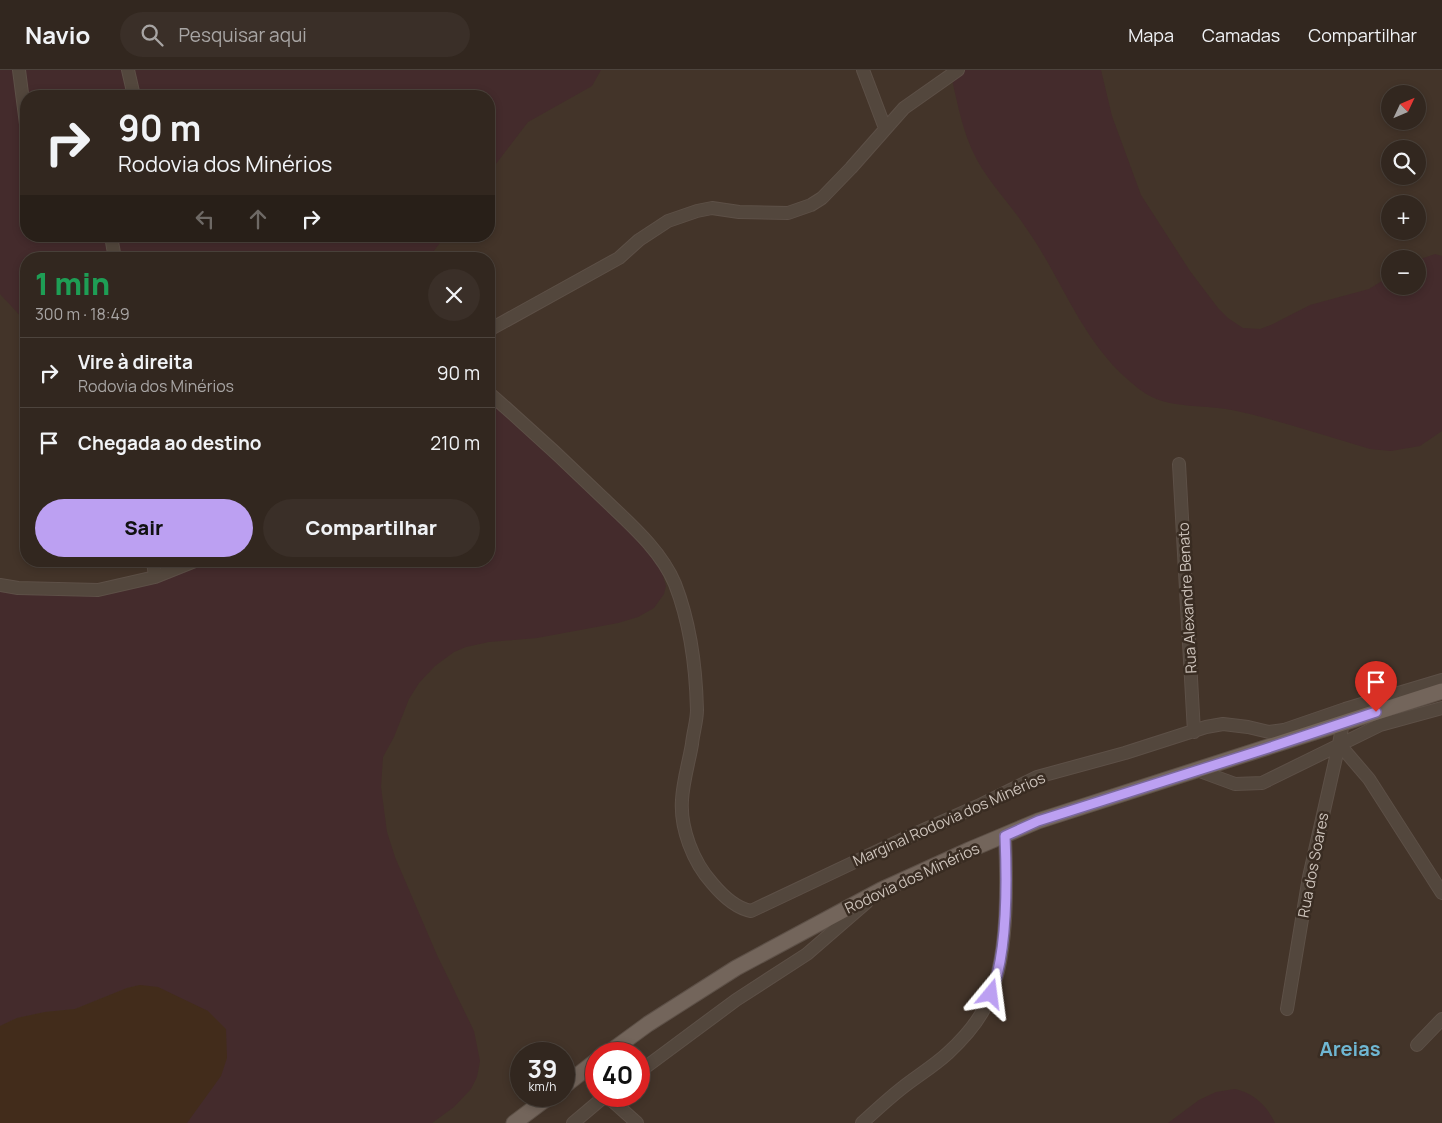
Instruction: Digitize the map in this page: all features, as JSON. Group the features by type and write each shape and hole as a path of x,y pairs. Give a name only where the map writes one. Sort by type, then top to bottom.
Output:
{"main road":[{"name":"Rodovia dos Minérios","path":"623,1042 648,1024 736,968 882,890 969,850 1038,821 1442,691"},
{"path":"514,1123 535,1107"}],"street":[{"path":"19,70 22,90"},
{"path":"128,70 133,90"},
{"path":"863,70 885,128"},
{"path":"495,327 619,258 639,240 668,221 712,208 739,212 788,213 811,205 828,192 904,108 958,70"},
{"name":"Marginal Rodovia dos Minérios","path":"495,398 563,459 635,528 663,562 675,584 687,619 694,652 697,713 682,800 682,818 691,850 702,873 741,909 751,911 1037,777 1223,724 1275,732 1442,680"},
{"name":"Rua Alexandre Benato","path":"1179,464 1194,732"},
{"path":"154,567 155,577"},
{"path":"0,585 18,588 98,590 155,577 180,567"},
{"path":"1197,770 1235,784 1262,784 1380,725 1442,708"},
{"name":"Rua dos Soares","path":"1287,1009 1309,877 1343,722"},
{"path":"1339,744 1369,779 1442,893"},
{"path":"862,1123 948,1052 986,1006 996,982 1002,947 1006,873 1005,836"},
{"path":"650,1064 736,1000 807,954 882,890"},
{"path":"1417,1045 1442,1018"},
{"path":"573,1123 593,1107"},
{"path":"618,1107 636,1123"}],"shaded area":[{"path":"0,70 601,70 592,86 528,122 495,165 495,90 20,90 20,242 441,242 433,252 20,252 20,316 0,294"},
{"path":"950,70 1101,70 1112,116 1141,195 1190,271 1218,308 1228,318 1243,328 1260,329 1310,305 1369,289 1381,282 1381,295 1426,295 1426,257 1435,254 1442,256 1442,431 1420,446 1391,451 1370,449 1250,414 1222,408 1182,405 1163,401 1139,389 1110,362 1083,325 1038,247 977,161 959,111"},
{"path":"495,398 503,404 634,537 661,570 666,586 664,594 654,608 638,617 618,623 537,638 489,642 466,647 454,652 435,666 419,683 409,699 394,737 383,757 381,787 387,832 395,857 437,955 474,1031 480,1061 477,1077 471,1089 454,1107 432,1123 183,1123 208,1011 140,985 127,988 75,1009 45,1012 17,1018 0,1026 0,582 78,586 103,585 128,583 188,567 495,567"},
{"path":"140,985 158,987 208,1011 226,1029 227,1058 221,1076 187,1123 0,1123 0,1026 17,1018 45,1012 75,1009 127,988"},
{"path":"1235,1089 1259,1101 1275,1123 1168,1123 1199,1100 1216,1092"}],"district":[{"name":"Areias","path":"1350,1048"}],"route":[{"path":"991,994 996,982 1002,947 1006,873 1005,836 1038,821 1376,712"}]}
